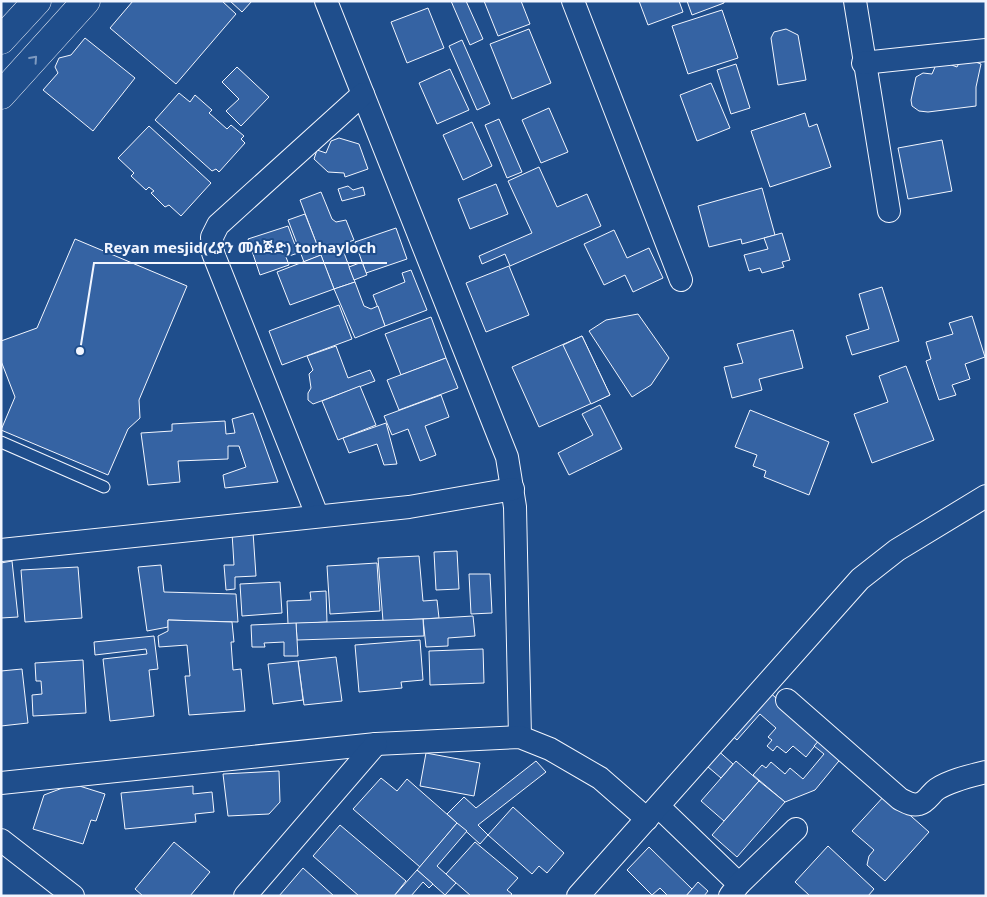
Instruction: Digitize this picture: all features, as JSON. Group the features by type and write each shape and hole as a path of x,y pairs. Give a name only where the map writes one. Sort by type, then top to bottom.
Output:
{"main road":[{"path":"1,40 36,1"},
{"path":"1,95 86,1"}],"street":[{"path":"326,1 507,457 513,488 520,737"},
{"path":"573,1 681,280"},
{"path":"855,1 889,211"},
{"path":"864,63 986,50"},
{"path":"316,515 213,253 212,237 218,225 363,94"},
{"path":"1,550 316,515 409,507 513,488"},
{"path":"578,896 860,579 896,550 986,496"},
{"path":"787,700 900,800 910,804 917,805 924,802 945,784 986,772"},
{"path":"1,783 376,744 520,737 550,749 600,778 653,813 735,890 796,829"},
{"path":"245,896 376,744"},
{"path":"1,840 73,896"}],"lane":[{"path":"1,442 104,487"}],"building":[{"path":"133,1 222,1 236,14 176,84 110,28"},
{"path":"230,1 252,1 242,12"},
{"path":"451,1 466,1 483,39 470,45"},
{"path":"484,1 521,1 530,24 498,36"},
{"path":"639,1 679,1 683,12 648,25"},
{"path":"687,1 724,1 724,3 692,15"},
{"path":"428,8 444,48 407,63 391,22"},
{"path":"722,10 738,58 688,74 672,26"},
{"path":"529,29 551,83 512,99 490,44"},
{"path":"786,29 798,35 806,80 778,85 771,38 774,32"},
{"path":"85,38 135,78 93,131 43,90 58,73 55,67 59,58 71,55"},
{"path":"462,40 490,104 477,110 449,46"},
{"path":"962,57 981,64 976,87 976,106 928,112 919,111 912,106 911,100 916,77 923,73 932,74 938,60 957,67"},
{"path":"736,64 750,108 731,114 717,70"},
{"path":"237,67 269,97 241,126 226,111 239,99 222,82"},
{"path":"450,69 469,110 437,124 419,83"},
{"path":"711,83 730,128 697,141 680,95"},
{"path":"179,93 190,102 195,95 212,110 209,113 227,129 231,125 244,136 241,139 245,143 219,172 216,169 212,171 155,120"},
{"path":"549,108 568,152 541,163 522,120"},
{"path":"805,113 809,127 817,124 831,167 770,187 751,131"},
{"path":"499,119 522,172 507,178 485,125"},
{"path":"472,122 492,166 463,180 443,135"},
{"path":"149,126 211,183 181,216 169,205 165,207 151,193 154,191 149,187 146,190 131,176 134,173 118,158"},
{"path":"339,138 359,144 368,169 345,177 344,173 328,172 314,159 317,150 326,153 331,141"},
{"path":"942,140 952,191 908,199 898,148"},
{"path":"539,167 557,207 587,194 601,226 510,266 505,254 482,264 479,256 532,233 508,181"},
{"path":"496,184 508,214 470,229 458,199"},
{"path":"348,186 353,190 363,187 365,195 342,201 338,189"},
{"path":"762,188 775,235 742,244 741,239 709,247 698,206"},
{"path":"321,192 332,219 336,222 346,220 354,240 320,253 300,200"},
{"path":"305,214 321,255 304,262 288,220"},
{"path":"288,226 298,253 286,257 289,265 260,275 248,239"},
{"path":"396,228 407,259 366,273 355,242"},
{"path":"614,230 627,258 649,248 663,278 633,292 625,275 604,285 584,244"},
{"path":"782,233 790,260 782,262 784,267 762,273 760,268 749,271 744,255 768,249 764,238"},
{"path":"75,239 187,286 139,400 140,418 128,429 108,475 1,430 15,397 1,361 1,341 37,328"},
{"path":"341,245 355,282 334,289 320,253"},
{"path":"321,255 334,289 290,305 277,272"},
{"path":"362,262 367,275 354,280 349,267"},
{"path":"509,266 529,315 486,332 466,283"},
{"path":"411,270 427,310 385,326 373,295 405,282 402,273"},
{"path":"355,282 364,306 371,309 378,306 385,326 355,338 334,289"},
{"path":"882,287 899,341 852,355 846,336 869,329 859,294"},
{"path":"339,305 352,339 282,365 269,331"},
{"path":"638,314 669,358 651,385 632,397 589,331 606,320"},
{"path":"972,316 985,357 965,364 970,379 952,385 956,395 939,400 926,361 931,359 926,342 953,334 949,323"},
{"path":"431,317 446,358 401,375 385,334"},
{"path":"793,330 803,368 759,379 762,390 732,398 724,367 743,363 737,344"},
{"path":"582,336 610,395 539,427 512,367"},
{"path":"582,336 610,395 591,404 563,345"},
{"path":"336,346 348,378 370,370 375,381 313,404 308,400 308,393 311,388 309,374 313,370 307,356"},
{"path":"446,358 458,388 399,410 387,380"},
{"path":"906,366 934,440 872,463 854,414 888,402 879,376"},
{"path":"360,386 376,425 338,440 322,401"},
{"path":"441,395 449,417 425,426 436,455 420,461 408,429 392,435 384,416"},
{"path":"600,405 622,449 569,475 558,453 593,435 582,414"},
{"path":"750,410 829,442 809,495 764,477 766,471 753,466 757,455 735,447"},
{"path":"253,413 278,482 225,488 223,475 246,467 239,446 228,446 228,459 178,461 180,482 148,485 141,433 172,431 172,424 225,421 226,434 235,433 232,419"},
{"path":"386,423 397,464 384,465 377,444 349,453 343,438"},
{"path":"253,532 256,576 235,577 235,589 226,590 224,565 234,565 232,533"},
{"path":"457,551 459,589 436,590 434,552"},
{"path":"419,556 423,601 437,600 439,618 383,621 378,558"},
{"path":"12,561 18,617 1,618 1,563"},
{"path":"377,563 380,611 330,614 327,566"},
{"path":"161,565 164,592 236,594 238,622 168,620 168,627 147,631 138,567"},
{"path":"78,567 82,618 25,622 21,570"},
{"path":"469,574 490,574 492,613 471,614"},
{"path":"280,582 282,613 242,616 240,584"},
{"path":"326,591 327,622 288,624 287,601 311,600 310,592"},
{"path":"473,616 475,636 448,638 448,646 426,647 423,619"},
{"path":"423,619 424,636 297,640 296,623"},
{"path":"168,620 232,622 234,642 231,642 233,670 241,669 245,711 189,715 185,676 190,676 187,645 159,647 158,636 168,631"},
{"path":"296,623 298,656 284,656 284,642 264,643 265,647 252,647 251,625"},
{"path":"154,636 158,669 149,670 154,716 110,721 103,659 147,654 146,649 95,655 94,642"},
{"path":"420,640 423,680 401,682 402,688 359,692 355,645"},
{"path":"483,649 484,683 430,685 429,651"},
{"path":"336,657 342,701 304,705 298,661"},
{"path":"83,660 86,713 33,716 32,695 42,694 41,681 36,681 35,663"},
{"path":"298,661 303,700 273,704 268,664"},
{"path":"22,669 28,723 1,726 1,671"},
{"path":"767,690 821,738 806,757 793,746 786,753 777,746 773,751 767,746 772,740 768,737 776,728 760,714 737,740 729,733"},
{"path":"821,738 843,756 815,790 785,802 753,775 762,765 766,768 771,762 785,774 790,768 803,779 824,754 814,746"},
{"path":"714,747 733,764 721,778 701,761"},
{"path":"426,753 480,763 474,796 420,786"},
{"path":"536,761 546,772 478,825 488,835 480,844 447,814 464,797 476,808"},
{"path":"736,761 759,781 724,821 701,801"},
{"path":"279,771 280,802 269,814 228,816 223,774"},
{"path":"381,778 397,791 407,779 457,823 420,867 353,809"},
{"path":"759,781 785,802 737,857 712,835"},
{"path":"73,784 105,794 96,821 91,820 83,844 33,829 44,795"},
{"path":"193,786 193,794 212,792 214,812 195,814 196,822 125,829 121,793"},
{"path":"886,794 929,832 885,881 867,865 869,856 874,850 852,831"},
{"path":"513,807 564,853 547,873 539,866 532,874 488,835"},
{"path":"457,823 467,831 437,866 456,883 445,895 417,870"},
{"path":"340,825 406,881 394,896 359,896 313,856"},
{"path":"174,842 210,872 190,896 143,896 135,889"},
{"path":"475,842 518,878 507,890 512,894 510,896 471,896 446,874"},
{"path":"828,846 874,889 868,896 810,896 795,882"},
{"path":"649,847 692,889 686,896 668,896 660,888 652,895 627,870"},
{"path":"303,868 334,896 279,896"},
{"path":"417,870 433,884 429,888 423,882 411,896 394,896"},
{"path":"698,882 708,891 704,896 686,896"}],"place":[{"name":"Reyan mesjid(ረያን መስጅድ) torhayloch","path":"80,351"}]}
